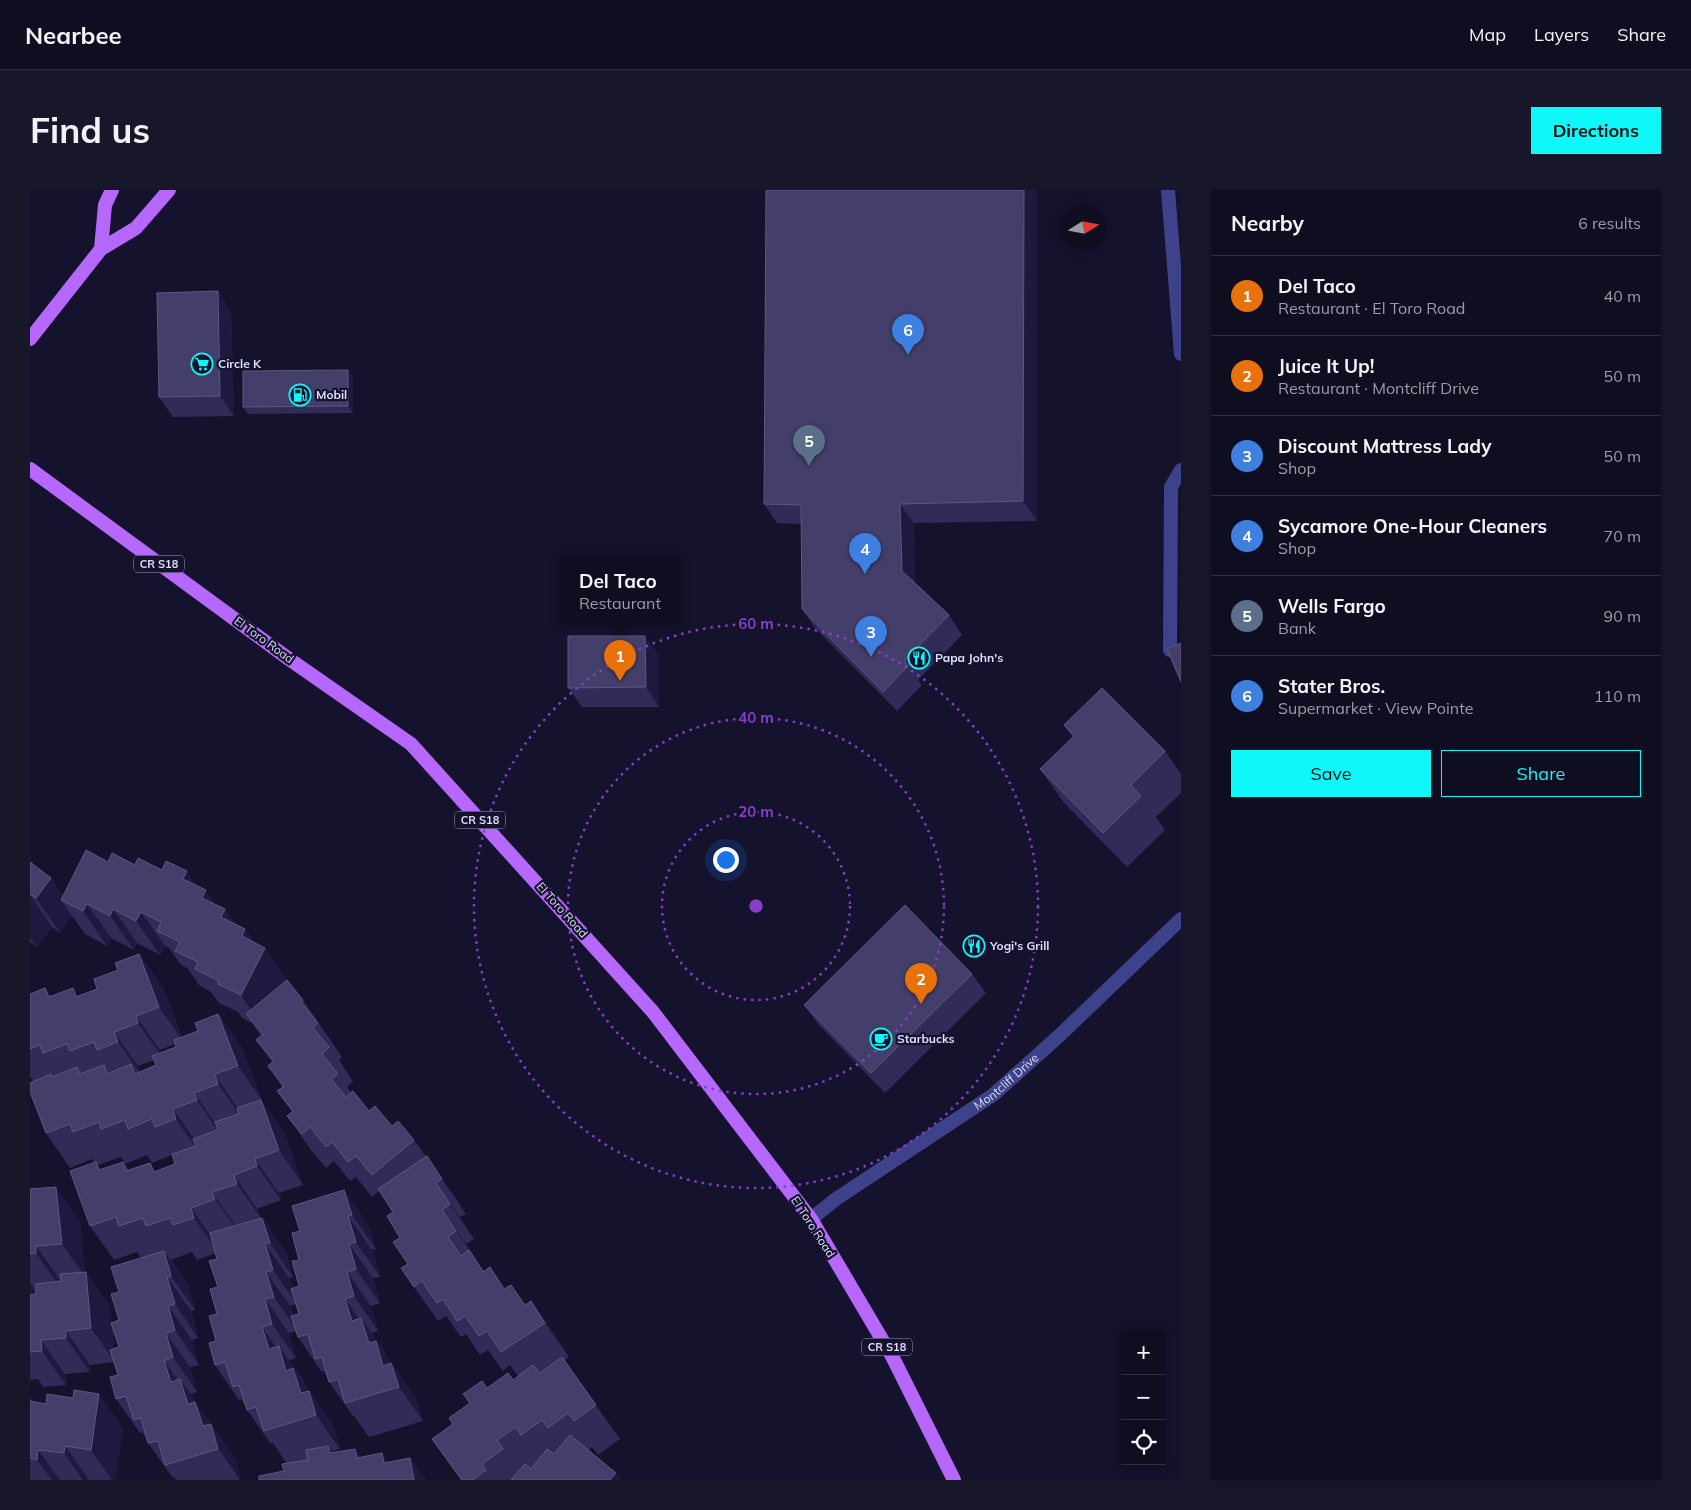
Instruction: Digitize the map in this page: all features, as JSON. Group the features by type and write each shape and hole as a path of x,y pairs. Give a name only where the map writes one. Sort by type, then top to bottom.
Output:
{"main road":[{"path":"101,249 105,205 112,190"},
{"path":"30,339 101,249 136,228 169,190"},
{"name":"El Toro Road","path":"30,468 289,659 411,744 653,1012 811,1219 893,1358 954,1480"}],"street":[{"path":"1168,190 1181,354"},
{"path":"1170,650 1171,487 1181,470"},
{"name":"Montcliff Drive","path":"811,1219 836,1198 993,1095 1067,1029 1181,919"}],"building":[{"path":"766,190 1024,190 1023,501 900,504 902,571 949,615 904,661 908,666 883,692 802,609 801,505 764,504"},
{"name":"Circle K","path":"218,291 220,396 159,397 157,293"},
{"name":"Mobil","path":"348,370 348,406 243,407 243,371"},
{"path":"568,636 645,636 646,687 568,688"},
{"path":"1181,643 1181,682 1167,649"},
{"path":"1102,688 1165,751 1131,785 1141,796 1103,833 1040,769 1074,736 1064,725"},
{"path":"86,850 108,862 112,853 135,865 138,858 162,870 166,861 187,871 183,879 206,890 202,898 225,909 221,917 245,929 242,936 265,948 241,995 218,984 219,981 195,969 198,962 175,951 180,942 157,931 161,922 141,912 136,921 113,909 110,916 87,904 83,911 61,900"},
{"path":"30,862 51,878 36,898 30,894"},
{"path":"905,905 972,974 871,1073 804,1005"},
{"path":"139,954 159,1007 136,1016 138,1023 114,1032 118,1042 97,1050 94,1042 70,1051 67,1044 43,1053 40,1045 30,1049 30,994 45,988 49,997 73,988 76,997 97,989 94,979 118,970 115,963"},
{"path":"287,980 303,1000 301,1002 318,1023 313,1028 329,1047 322,1054 338,1074 331,1079 346,1097 353,1091 369,1111 375,1106 392,1126 398,1121 414,1140 372,1175 356,1156 348,1162 332,1142 326,1147 310,1127 302,1134 287,1116 293,1111 277,1091 284,1086 268,1066 274,1061 256,1040 263,1034 246,1014"},
{"path":"218,1014 238,1066 215,1074 218,1084 194,1093 197,1100 173,1109 176,1119 155,1127 152,1119 128,1129 125,1120 101,1129 99,1122 73,1132 70,1124 46,1133 30,1092 30,1083 51,1074 52,1077 77,1067 80,1074 104,1065 107,1074 131,1064 135,1074 156,1065 152,1056 176,1047 174,1040 198,1031 195,1023"},
{"path":"261,1100 279,1150 255,1159 257,1166 234,1175 237,1184 212,1192 215,1199 191,1208 194,1218 173,1225 170,1218 146,1226 143,1218 119,1226 116,1217 90,1226 70,1171 96,1162 99,1170 123,1162 126,1171 150,1163 154,1172 175,1164 172,1154 196,1146 193,1139 218,1130 215,1122 239,1114 237,1108"},
{"path":"427,1156 442,1179 436,1183 450,1204 442,1210 456,1231 448,1237 461,1256 469,1250 483,1272 490,1267 504,1289 511,1285 525,1305 531,1301 545,1323 501,1352 487,1331 479,1336 465,1316 457,1321 443,1299 437,1303 422,1281 414,1287 401,1268 408,1264 393,1242 400,1238 387,1216 393,1212 378,1189"},
{"path":"56,1187 62,1244 36,1246 36,1253 30,1254 30,1189"},
{"path":"344,1190 352,1215 348,1216 356,1242 349,1244 356,1269 347,1272 354,1296 345,1299 352,1321 361,1318 369,1343 376,1341 383,1366 391,1363 399,1387 345,1403 338,1379 329,1382 322,1357 315,1359 308,1334 298,1337 291,1316 299,1314 291,1289 299,1286 292,1261 299,1260 292,1233 300,1231 292,1206"},
{"path":"262,1218 270,1243 265,1243 273,1270 266,1272 274,1297 265,1299 272,1324 262,1327 269,1349 279,1346 286,1371 293,1368 301,1393 309,1391 316,1415 264,1431 256,1407 247,1410 239,1385 233,1387 225,1362 215,1365 209,1343 216,1341 209,1316 217,1314 210,1289 218,1287 209,1261 217,1259 210,1233"},
{"path":"164,1251 171,1276 167,1277 175,1304 168,1306 175,1330 166,1333 173,1357 164,1361 171,1382 180,1379 188,1404 195,1402 203,1426 211,1424 218,1449 165,1465 158,1441 148,1443 141,1418 134,1420 126,1396 116,1399 110,1377 118,1375 110,1350 119,1347 111,1323 119,1320 111,1294 119,1292 111,1267"},
{"path":"86,1272 91,1328 66,1331 66,1338 41,1340 42,1351 30,1352 30,1295 36,1294 36,1284 61,1281 60,1274"},
{"path":"562,1357 596,1405 574,1421 568,1413 548,1428 542,1420 521,1435 516,1427 497,1440 503,1449 482,1464 486,1470 473,1480 462,1480 432,1439 453,1424 449,1418 470,1403 463,1394 482,1381 487,1388 508,1373 513,1380 533,1365 540,1373"},
{"path":"74,1390 99,1394 91,1450 65,1446 64,1453 38,1450 37,1460 30,1458 30,1401 46,1404 47,1394 73,1398"},
{"path":"570,1435 616,1473 610,1480 511,1480 525,1464 531,1469 547,1449 554,1454"},
{"path":"328,1446 330,1453 355,1449 357,1458 382,1453 384,1463 410,1458 414,1480 259,1480 259,1476 284,1471 282,1464 308,1460 306,1450"}],"place":[{"name":"Stater Bros.","path":"908,355"},
{"name":"Circle K","path":"202,364"},
{"name":"Mobil","path":"300,395"},
{"name":"Wells Fargo","path":"809,466"},
{"name":"Sycamore One-Hour Cleaners","path":"865,574"},
{"name":"Discount Mattress Lady","path":"871,657"},
{"name":"Papa John's","path":"919,658"},
{"name":"Del Taco","path":"620,681"},
{"name":"Yogi's Grill","path":"974,946"},
{"name":"Juice It Up!","path":"921,1004"},
{"name":"Starbucks","path":"881,1039"}]}
